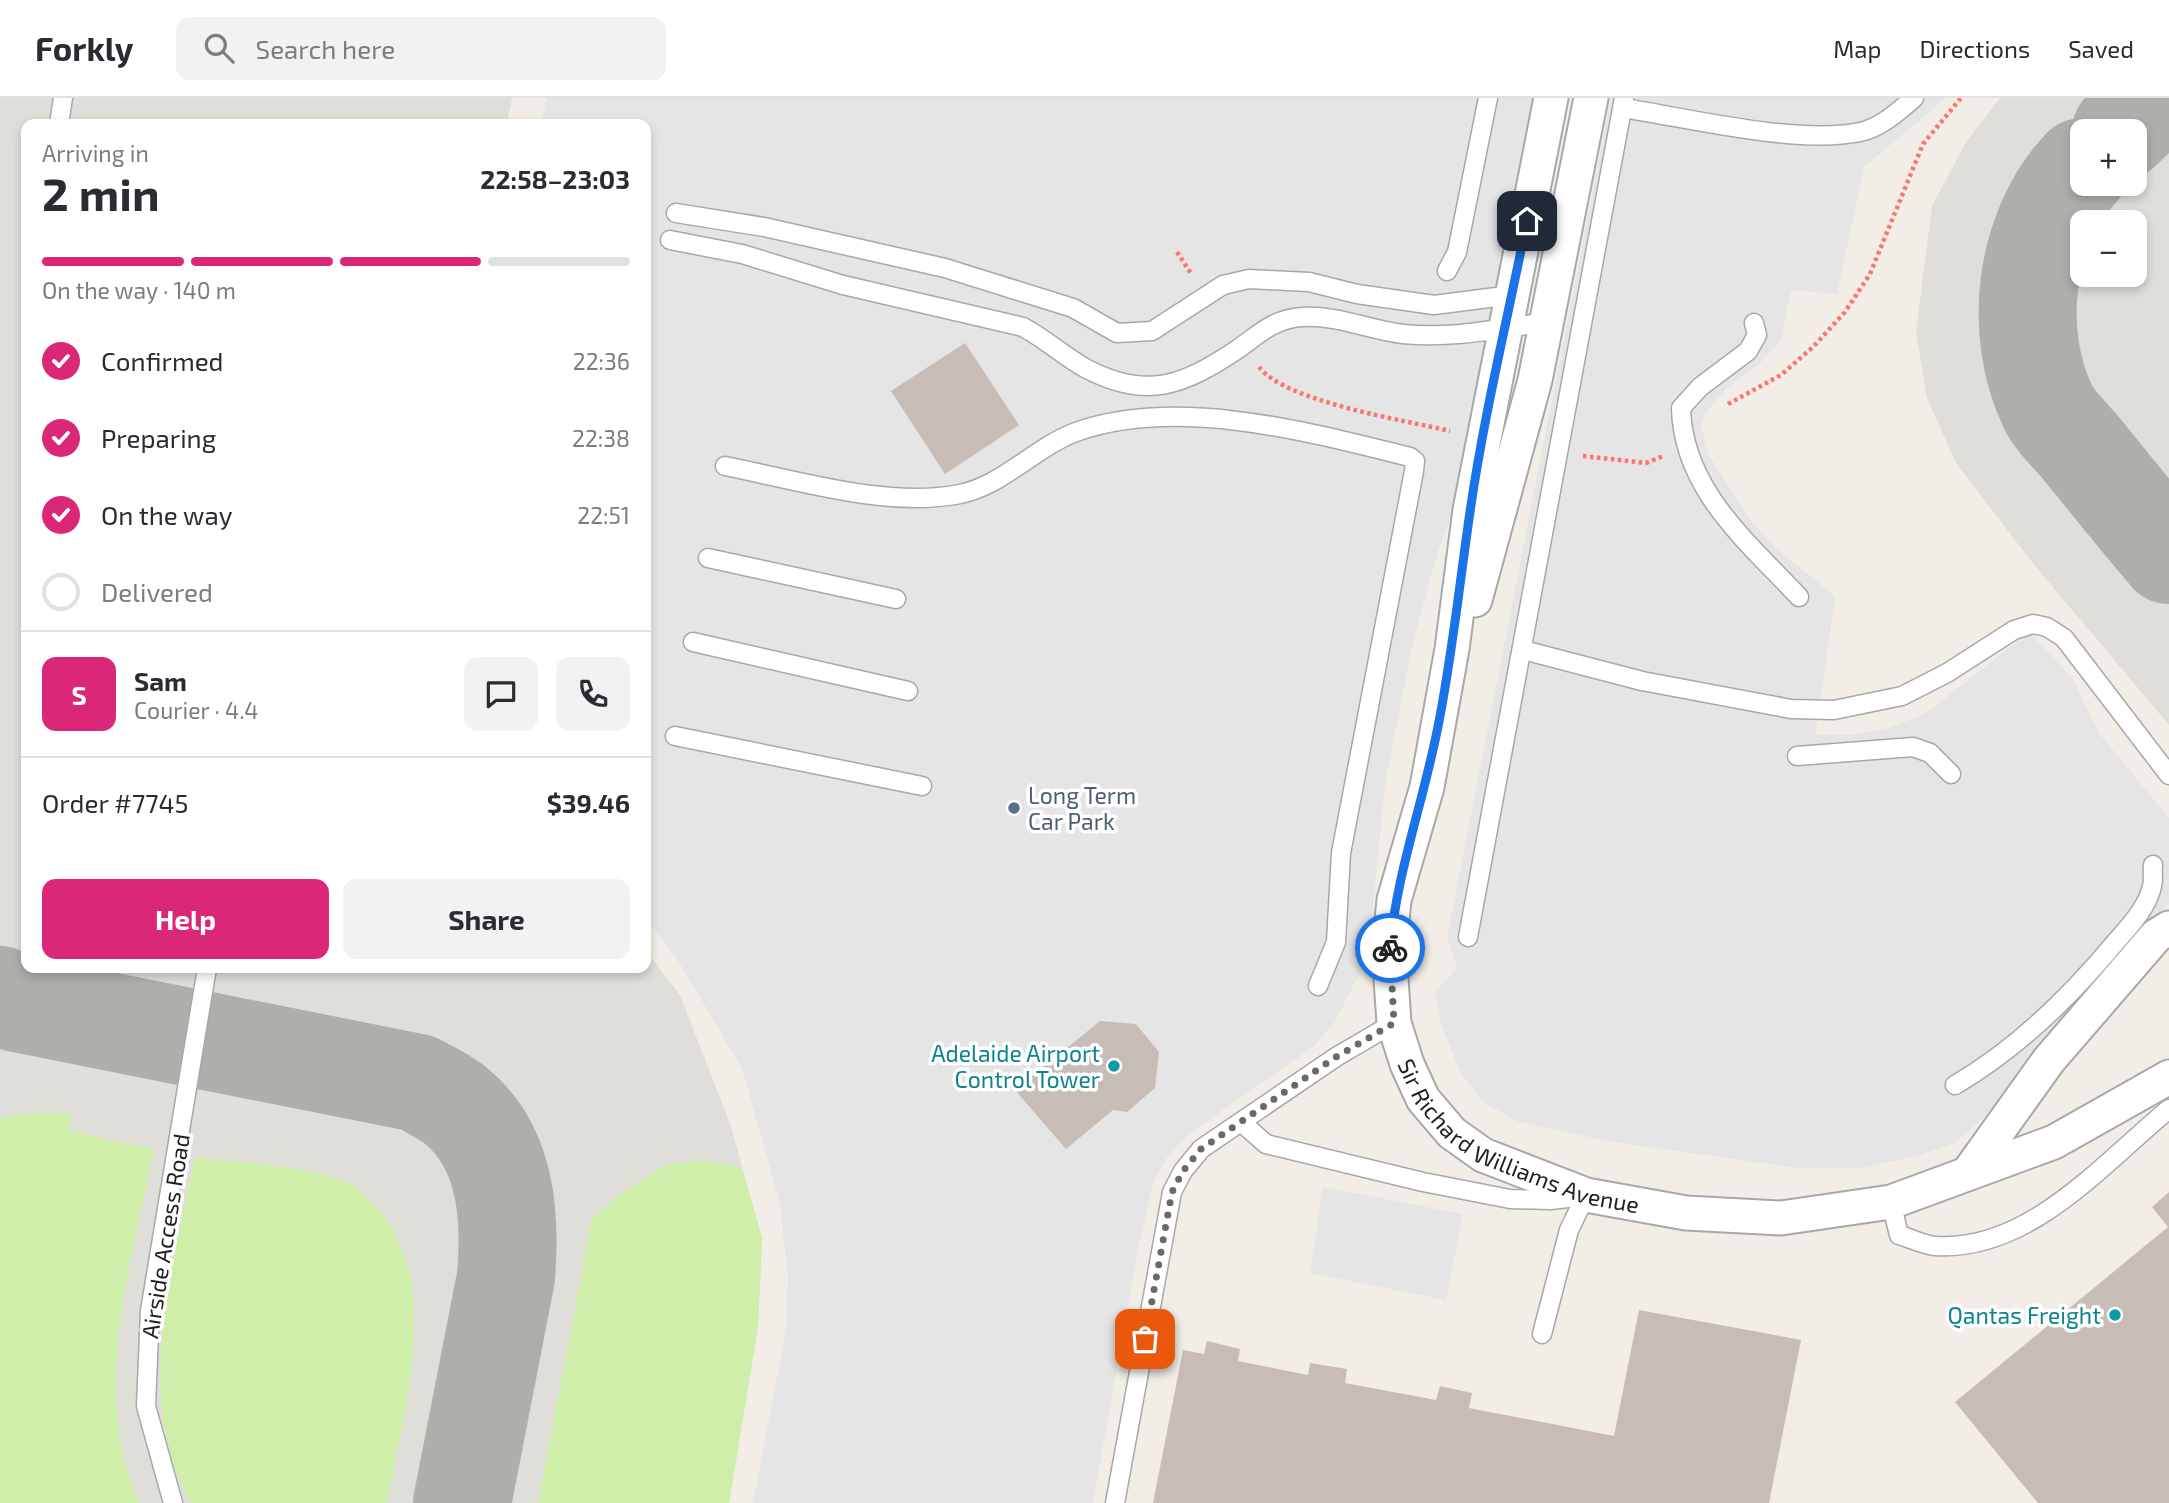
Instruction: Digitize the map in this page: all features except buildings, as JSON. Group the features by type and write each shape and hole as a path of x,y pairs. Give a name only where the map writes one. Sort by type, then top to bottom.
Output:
{"street":[{"name":"Sir Richard Williams Avenue","path":"1551,98 1470,510 1452,649 1427,787 1394,900 1390,950 1394,1023 1407,1064 1423,1099 1452,1133 1483,1155 1514,1170 1586,1195 1646,1207 1739,1218 1781,1218 1891,1202 2054,1142 2169,1077"},
{"name":"Sir Richard Williams Avenue","path":"1452,649 1474,602 1535,380 1591,98"},
{"path":"1968,1173 2049,1060 2147,946 2169,928"}],"lane":[{"path":"60,119 63,98"},
{"path":"1447,271 1457,252 1488,98"},
{"path":"1468,937 1523,650 1569,387 1608,200 1624,103 1810,135 1862,132 1890,118 1914,98"},
{"path":"676,213 777,230 945,268 1073,309 1118,334 1152,331 1223,285 1249,279 1309,282 1368,296 1434,305 1512,295"},
{"path":"670,240 742,254 843,285 1023,327 1047,340 1084,367 1126,384 1144,386 1161,387 1190,379 1265,328 1290,319 1314,317 1402,334 1439,336 1476,335 1506,327 1546,322"},
{"path":"1754,323 1757,335 1748,351 1700,387 1681,408 1682,432 1688,454 1707,492 1722,514 1799,597"},
{"path":"725,466 874,496 955,496 993,483 1049,443 1080,431 1121,421 1174,416 1221,419 1354,443 1410,457 1415,461 1341,853 1336,942 1318,986"},
{"path":"708,558 896,599"},
{"path":"1523,650 1642,681 1791,709 1833,710 1902,696 1947,673 2014,630 2033,624 2047,627 2064,638 2169,775"},
{"path":"692,642 908,691"},
{"path":"676,736 922,786"},
{"path":"1797,756 1913,747 1930,753 1951,774"},
{"path":"1955,1085 1987,1066 2036,1026 2085,979 2135,919 2152,887 2153,865"},
{"name":"Airside Access Road","path":"173,1503 146,1406 150,1311 207,973"},
{"path":"1115,1503 1172,1192 1183,1171 1201,1149 1336,1057 1394,1023"},
{"path":"1891,1202 1899,1235 1934,1246 1992,1240 2044,1216 2169,1109"},
{"path":"1241,1122 1266,1144 1423,1182 1510,1199 1551,1200 1586,1195"},
{"path":"1542,1334 1569,1230 1586,1195"}],"shaded area":[{"path":"0,98 512,98 508,119 21,119 21,973 651,973 651,957 680,995 731,1126 762,1238 758,1327 729,1503 0,1503"},
{"name":"Long Term Car Park","path":"547,98 1541,98 1461,489 1439,548 1413,642 1385,784 1370,937 1364,964 1335,1022 1314,1046 1189,1134 1170,1153 1154,1179 1136,1259 1093,1503 753,1503 786,1330 788,1277 780,1204 742,1068 677,959 651,925 651,119 542,119"},
{"path":"1611,98 1946,98 1864,167 1837,294 1791,290 1781,340 1761,362 1724,391 1704,415 1701,424 1708,454 1748,517 1778,550 1829,591 1835,599 1815,735 1851,735 1889,728 1926,713 2023,637 2032,635 2073,679 2099,733 2169,818 2169,903 1984,1118 1955,1143 1918,1156 1859,1168 1798,1168 1608,1141 1516,1121 1482,1101 1461,1073 1440,1022 1435,992 1457,968 1447,938"},
{"path":"2000,98 2169,98 2169,725 2031,561 1956,463 1927,398 1916,331 1932,206 1966,142"},
{"path":"1323,1187 1463,1214 1446,1300 1310,1273"}],"green space":[{"path":"27,1113 72,1113 69,1131 154,1149 127,1281 116,1373 117,1418 125,1461 140,1503 0,1503 0,1118"},
{"path":"195,1157 315,1172 348,1182 368,1199 392,1228 407,1263 413,1302 414,1344 409,1386 387,1503 191,1503 173,1462 163,1420 160,1376 168,1287"},
{"path":"703,1160 742,1167 762,1238 758,1327 729,1503 538,1503 592,1218 628,1188 666,1165"}],"taxiway":[{"path":"2134,119 2156,98"},
{"path":"2070,182 2047,220 2036,250 2030,282 2030,346 2037,378 2048,407 2055,417 2169,555"},
{"path":"0,995 17,1003 418,1083 451,1102 472,1122 486,1141 502,1184 506,1207 507,1254 506,1277 462,1503"}],"way so far":[{"path":"1145,1339 1172,1192 1183,1171 1201,1149 1336,1057 1394,1023 1390,948"}],"place":[{"name":"Long Term Car Park","path":"1014,808"},
{"name":"Adelaide Airport Control Tower","path":"1114,1066"},
{"name":"Qantas Freight","path":"2115,1315"}],"route":[{"path":"1390,948 1394,900 1427,787 1436,740 1452,649 1470,510 1527,221"}]}
